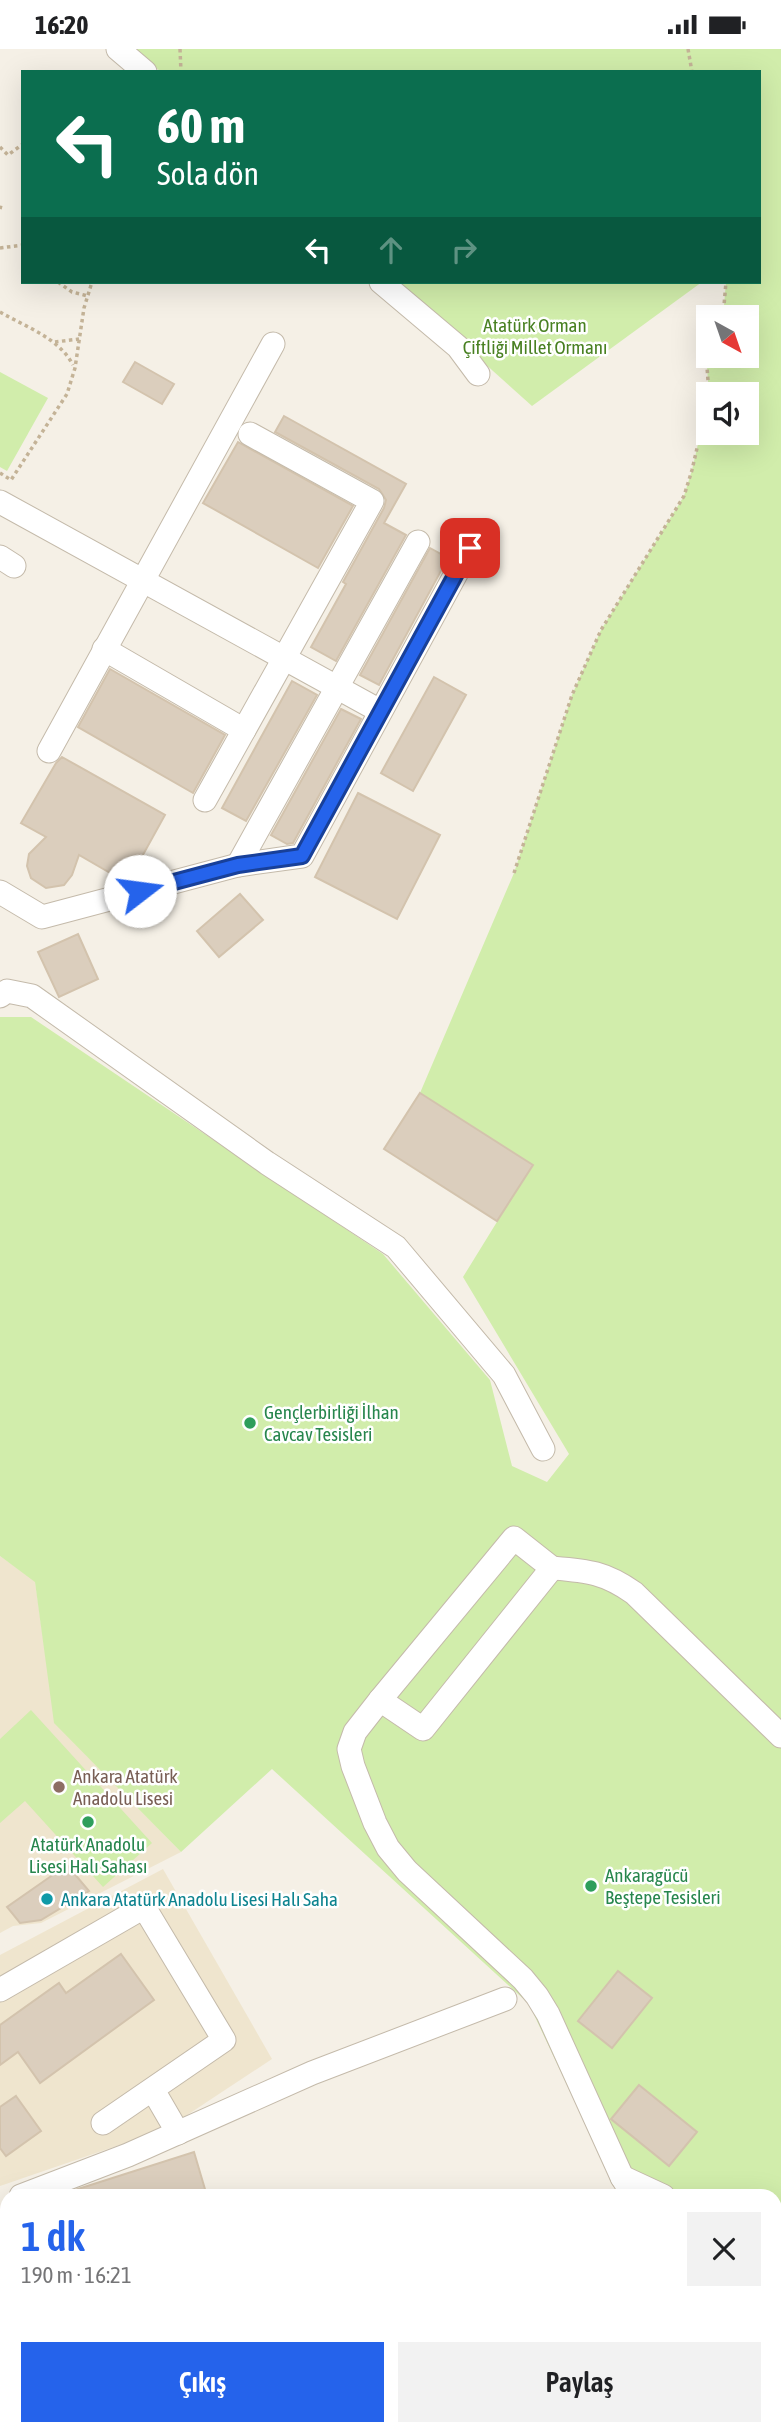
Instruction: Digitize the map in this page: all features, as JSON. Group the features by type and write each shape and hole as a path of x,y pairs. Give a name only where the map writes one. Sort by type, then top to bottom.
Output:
{"street":[{"path":"118,49 143,70"},
{"path":"383,284 458,347 478,374"},
{"path":"49,751 273,344"},
{"path":"205,800 372,501 250,435"},
{"path":"0,502 380,711"},
{"path":"238,865 418,542"},
{"path":"0,892 42,917 238,865 302,856 470,548"},
{"path":"104,649 244,730"},
{"path":"0,996 7,991 32,996 267,1163 396,1247 504,1375 543,1449"},
{"path":"628,2187 548,2014 537,1996 523,1979 407,1871 388,1848 375,1823 349,1749 355,1733 380,1700 514,1538 552,1568 587,1571 614,1579 634,1593 781,1737"},
{"path":"380,1700 423,1729 552,1568"},
{"path":"0,1990 144,1907 224,2040 103,2123"},
{"path":"39,2189 128,2155 312,2073 505,1999"},
{"path":"153,2090 178,2133"}],"path":[{"path":"180,49 181,70"},
{"path":"688,49 692,70"},
{"path":"0,147 8,155 21,145"},
{"path":"0,247 21,245"},
{"path":"61,284 72,292 88,296"},
{"path":"0,473 11,480 67,394 75,368 91,284"},
{"path":"724,305 726,284"},
{"path":"0,312 55,342 75,368"},
{"path":"55,342 79,339"},
{"path":"514,873 572,695 601,630 684,496 698,445"}],"shaded area":[{"name":"Ankara Atatürk Anadolu Lisesi","path":"0,1556 35,1581 55,1723 181,1852 41,1923 13,1926 0,1933"},
{"path":"163,1869 272,2059 166,2129 0,2186 0,1955"}],"green space":[{"path":"135,49 781,49 781,2189 616,2189 529,2004 272,1769 181,1852 54,1723 35,1582 0,1556 0,1017 31,1017 383,1254 490,1380 512,1466 547,1482 569,1454 463,1277 532,1165 420,1093 514,873 572,695 601,630 684,496 698,445 759,445 759,382 708,382 707,368 760,367 760,305 724,305 726,284 761,284 761,70 159,70"},
{"name":"Atatürk Orman Çiftliği Millet Ormanı","path":"396,284 699,284 532,406"},
{"path":"0,372 48,398 7,471 0,467"},
{"name":"Atatürk Anadolu Lisesi Halı Sahası","path":"31,1710 152,1843 103,1887 25,1801 0,1823 0,1739"}],"building":[{"path":"135,362 174,384 162,404 123,382"},
{"path":"284,416 406,484 384,523 406,535 336,661 311,647 346,584 343,582 386,500 379,489 275,432"},
{"path":"238,442 353,506 318,568 203,503"},
{"path":"430,548 448,558 379,685 360,675"},
{"path":"110,669 225,735 193,793 78,727"},
{"path":"434,677 466,695 413,791 381,773"},
{"path":"292,681 317,695 246,821 222,808"},
{"path":"341,709 361,719 293,843 287,844 271,835"},
{"path":"62,757 165,815 129,880 124,881 79,855 72,875 64,885 46,888 31,878 27,866 29,854 46,837 21,823"},
{"path":"358,793 440,835 397,919 315,877"},
{"path":"240,894 263,920 219,957 197,931"},
{"path":"78,934 98,979 59,997 38,952"},
{"path":"420,1093 533,1165 497,1221 384,1149"},
{"name":"Ankara Atatürk Anadolu Lisesi Halı Saha","path":"67,1865 89,1891 41,1920 20,1923 7,1907"},
{"path":"121,1954 154,2000 40,2083 18,2052 0,2065 0,2025 59,1983 66,1993"},
{"path":"618,1971 652,1998 612,2048 578,2021"},
{"path":"639,2085 697,2132 669,2166 611,2119"},
{"path":"16,2096 41,2131 6,2156 0,2148 0,2107"},
{"path":"194,2152 205,2189 78,2189"}],"place":[{"name":"Gençlerbirliği İlhan Cavcav Tesisleri","path":"250,1423"},
{"name":"Ankara Atatürk Anadolu Lisesi","path":"59,1787"},
{"name":"Atatürk Anadolu Lisesi Halı Sahası","path":"88,1822"},
{"name":"Ankaragücü Beştepe Tesisleri","path":"591,1886"},
{"name":"Ankara Atatürk Anadolu Lisesi Halı Saha","path":"47,1899"}],"route":[{"path":"140,891 238,865 302,856 470,548"}]}
